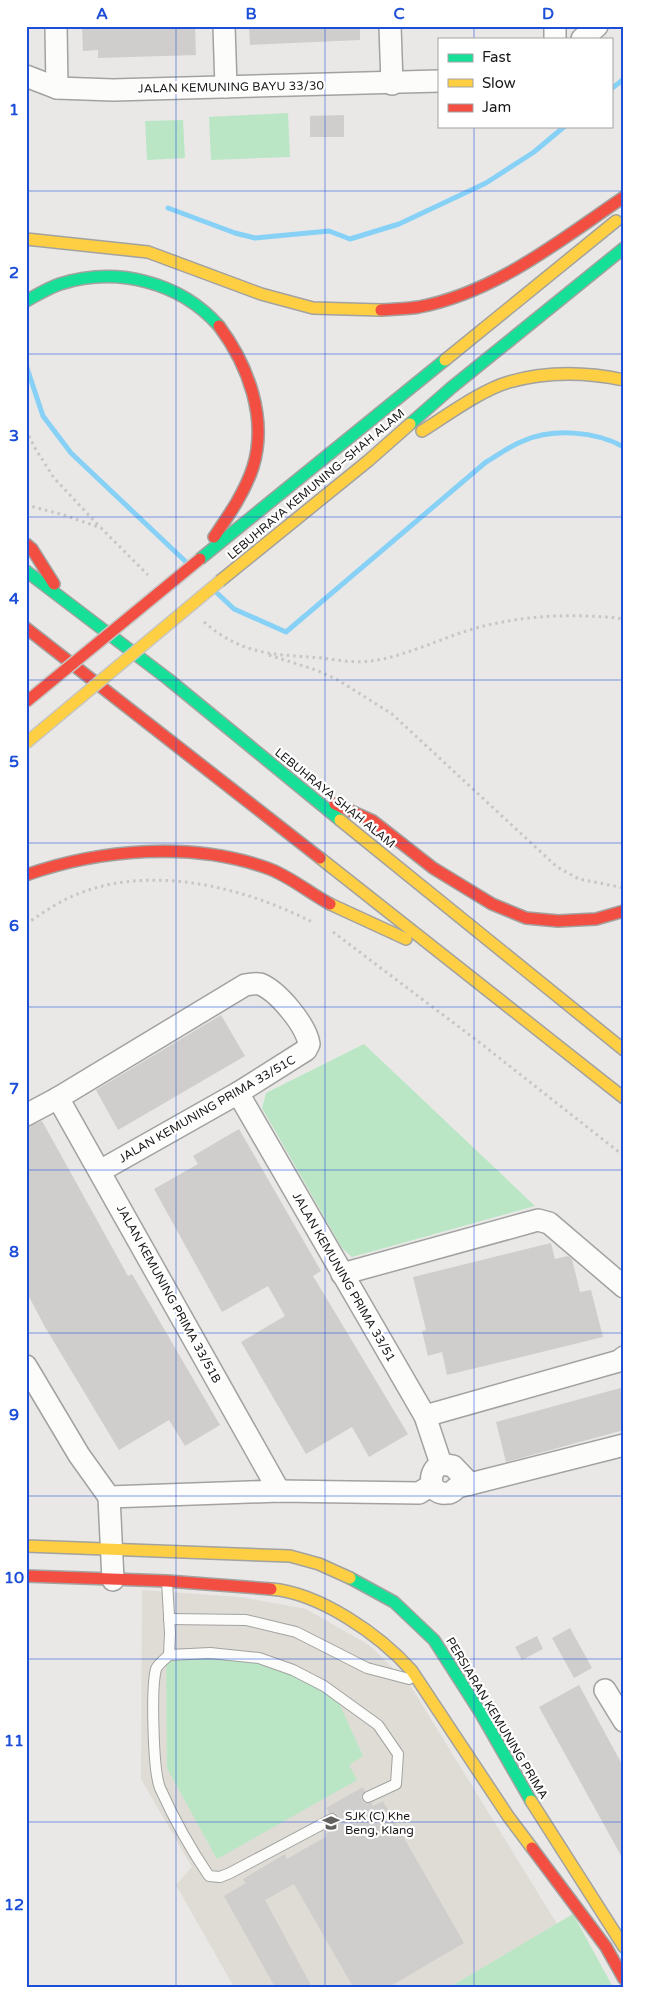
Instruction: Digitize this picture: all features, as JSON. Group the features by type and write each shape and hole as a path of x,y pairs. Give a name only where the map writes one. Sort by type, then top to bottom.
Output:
{"main road":[{"path":"26,239 148,252 261,294 313,308 378,310 419,307 459,295 511,274 624,197"},
{"name":"LEBUHRAYA KEMUNING–SHAH ALAM","path":"26,702 624,215"},
{"name":"LEBUHRAYA KEMUNING–SHAH ALAM","path":"26,743 368,460 451,388 624,248"},
{"path":"26,301 62,283 90,277 132,278 188,298 209,316 233,345 249,378 257,409 258,442 254,464 240,497 200,559"},
{"path":"368,460 427,429 473,399 508,382 551,374 597,374 624,380"},
{"path":"26,544 32,549 62,598"},
{"name":"LEBUHRAYA SHAH ALAM","path":"26,571 168,679 624,1050"},
{"path":"26,628 206,767 624,1098"},
{"path":"298,786 373,821 442,873 492,904 526,918 558,921 596,919 624,910"},
{"path":"26,875 86,858 140,853 192,854 238,860 267,868 296,882 325,902 441,955"},
{"name":"PERSIARAN KEMUNING PRIMA","path":"26,1546 290,1556 319,1564 357,1581 394,1602 434,1640 480,1712 536,1833 624,1979"},
{"name":"PERSIARAN KEMUNING PRIMA","path":"26,1576 275,1589 320,1602 359,1625 397,1654 420,1682 508,1816 536,1833 624,1947"}],"street":[{"path":"56,26 58,88"},
{"path":"224,26 226,87"},
{"path":"390,26 392,84"},
{"path":"583,38 597,26"},
{"name":"JALAN KEMUNING BAYU 33/30","path":"26,76 58,88 112,90 392,84 438,81"},
{"name":"JALAN KEMUNING PRIMA 33/51C","path":"58,1098 227,995 254,983 276,994 302,1026 309,1044 306,1050 238,1093 100,1171"},
{"name":"JALAN KEMUNING PRIMA 33/51","path":"238,1093 425,1416 441,1464"},
{"path":"26,1115 58,1098"},
{"name":"JALAN KEMUNING PRIMA 33/51B","path":"58,1098 280,1491"},
{"path":"342,1274 538,1220 549,1223 624,1287"},
{"path":"425,1416 619,1361 624,1357"},
{"path":"26,1366 79,1455 109,1496 110,1550 113,1580"},
{"path":"470,1484 453,1466 441,1464 432,1473 432,1485 441,1493 448,1494 458,1487 624,1446"},
{"path":"109,1496 280,1491 419,1493 432,1485"},
{"path":"605,1690 624,1721"}],"lane":[{"path":"167,1582 169,1655"},
{"path":"169,1618 246,1620 296,1632 367,1668 420,1682"},
{"path":"332,1819 230,1873 220,1877 209,1876 198,1860 160,1786 155,1747 153,1688 157,1667 169,1655 210,1653 259,1658 294,1670 324,1686 378,1725 398,1754 396,1784 368,1797"}],"path":[{"path":"26,430 54,478 150,576"},
{"path":"26,505 64,515 101,528"},
{"path":"264,654 370,661 401,654 457,633 485,626 558,616 590,615 624,619"},
{"path":"198,616 225,637 242,647 316,670 360,692 392,714 557,868 579,879 624,888"},
{"path":"26,924 59,902 83,892 130,882 160,881 200,884 236,891 286,908 317,922 310,914"},
{"path":"325,928 479,1042 624,1156"}],"shaded area":[{"name":"SJK (C) Khe Beng, Klang","path":"142,1590 240,1597 306,1609 369,1645 410,1685 557,1924 450,1987 234,1987 176,1885 192,1867 141,1779"}],"green space":[{"path":"288,113 290,157 211,160 209,117"},
{"path":"183,120 185,158 147,160 145,121"},
{"path":"364,1044 535,1206 352,1257 342,1248 262,1108 266,1093"},
{"path":"166,1649 245,1654 307,1678 338,1701 363,1756 349,1765 357,1780 217,1859 167,1768"},
{"path":"573,1914 613,1987 450,1987"}],"building":[{"path":"82,26 195,26 196,55 98,58 98,50 83,51"},
{"path":"249,26 360,26 360,40 250,45"},
{"path":"344,115 344,137 310,137 310,116"},
{"path":"221,1015 245,1056 118,1130 96,1090"},
{"path":"42,1121 128,1276 132,1274 220,1425 185,1446 169,1420 119,1450 45,1327 26,1291 26,1127"},
{"path":"239,1129 321,1271 313,1276 408,1434 369,1457 352,1427 306,1454 241,1342 285,1316 268,1286 222,1312 154,1189 198,1164 193,1156"},
{"path":"551,1243 555,1259 568,1256 572,1259 580,1292 591,1290 603,1337 447,1375 442,1352 428,1356 422,1331 426,1330 413,1277"},
{"path":"624,1387 624,1430 506,1462 496,1422"},
{"path":"570,1628 592,1668 574,1678 552,1638"},
{"path":"537,1636 543,1649 522,1660 515,1647"},
{"path":"579,1685 624,1768 624,1861 539,1707"},
{"path":"363,1787 365,1791 361,1797 364,1803 371,1803 373,1806 383,1801 464,1943 389,1987 353,1987 294,1884 265,1900 312,1987 275,1987 224,1896 246,1883 243,1879 285,1854 287,1859 327,1836 326,1834 337,1827 335,1825 339,1819 336,1813 329,1813 326,1808"}],"waterway":[{"path":"612,88 624,79"},
{"path":"168,208 235,233 255,238 329,231 350,239 399,224 486,183 534,152 563,128"},
{"path":"26,365 43,416 71,453 185,561"},
{"path":"217,593 234,609 286,632 486,462 513,445 547,434 574,433 600,437 624,447"}],"traffic: fast":[{"path":"410,424 451,388 624,248"},
{"path":"26,301 60,284 103,277 125,278 146,282 186,298 219,326"},
{"path":"200,559 445,360"},
{"path":"26,571 168,679 340,820"},
{"path":"350,1578 394,1602 434,1640 480,1712 531,1801"}],"traffic: slow":[{"path":"445,360 616,221"},
{"path":"26,239 148,252 261,294 313,308 381,310"},
{"path":"422,431 488,390 523,378 552,374 581,374 624,380"},
{"path":"220,581 368,461 410,424"},
{"path":"26,743 220,581"},
{"path":"340,820 624,1050"},
{"path":"320,858 624,1098"},
{"path":"330,904 406,939"},
{"path":"26,1546 290,1556 319,1564 350,1578"},
{"path":"271,1589 290,1592 329,1607 366,1630 399,1657 412,1671 508,1816 532,1848"},
{"path":"531,1801 624,1947"}],"traffic: jam":[{"path":"381,310 419,307 448,300 475,290 552,247 624,197"},
{"path":"214,537 236,503 250,476 257,448 258,430 253,393 239,358 219,326"},
{"path":"26,544 32,549 54,584"},
{"path":"26,702 200,559"},
{"path":"26,628 320,858"},
{"path":"335,804 373,821 433,868 492,904 526,918 558,921 596,919 624,911"},
{"path":"26,875 84,859 115,854 177,851 238,859 267,868 292,880 330,904"},
{"path":"26,1576 167,1581 271,1589"},
{"path":"532,1848 606,1947 624,1979"}],"place":[{"name":"SJK (C) Khe Beng, Klang","path":"331,1823"}]}
